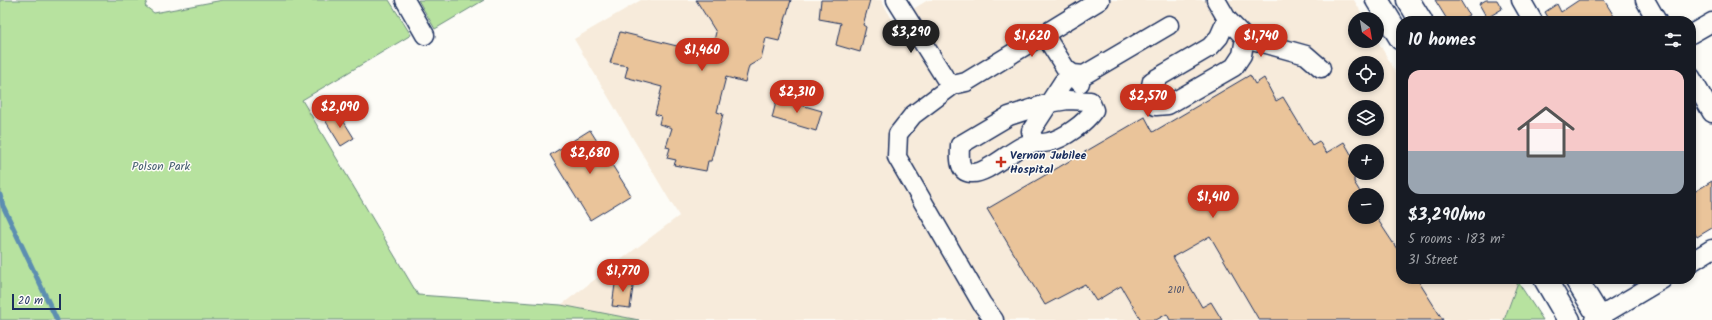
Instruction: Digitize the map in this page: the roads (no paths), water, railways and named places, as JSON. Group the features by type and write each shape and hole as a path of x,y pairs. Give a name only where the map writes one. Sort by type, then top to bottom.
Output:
{"highway":[{"path":"1377,0 1396,31"},
{"path":"1408,0 1418,16"},
{"path":"1548,284 1569,320"},
{"path":"1579,284 1598,319"}],"street":[{"path":"405,0 425,35"},
{"path":"896,0 945,78 952,85"},
{"path":"994,320 982,304 897,158 898,134 913,115 952,85 966,82 1100,0"},
{"path":"1216,0 1227,19 1245,38 1306,55 1321,68"},
{"path":"1520,0 1530,16"},
{"path":"1644,0 1654,16"},
{"path":"1227,19 1218,38 1210,47 1152,81 1149,94 1156,106 1168,105 1234,66 1242,55 1245,38"},
{"path":"1696,31 1712,22"},
{"path":"1038,144 1033,138 1031,131 1063,82 1073,74 1084,75 1169,26"},
{"path":"1044,34 1066,70 1073,74 1083,87 1090,101 1094,110 1085,122 1050,142 1026,145 981,172 971,173 964,170 959,160 960,145 1009,116 1049,103 1068,100 1090,101"},
{"path":"1696,85 1712,112"},
{"path":"1696,259 1712,249"},
{"path":"1598,319 1655,284"}],"waterway":[{"path":"0,195 3,206 57,320"}],"place":[{"name":"Vernon Jubilee Hospital","path":"1001,162"}],"park label":[{"name":"Polson Park","path":"161,166"}]}
